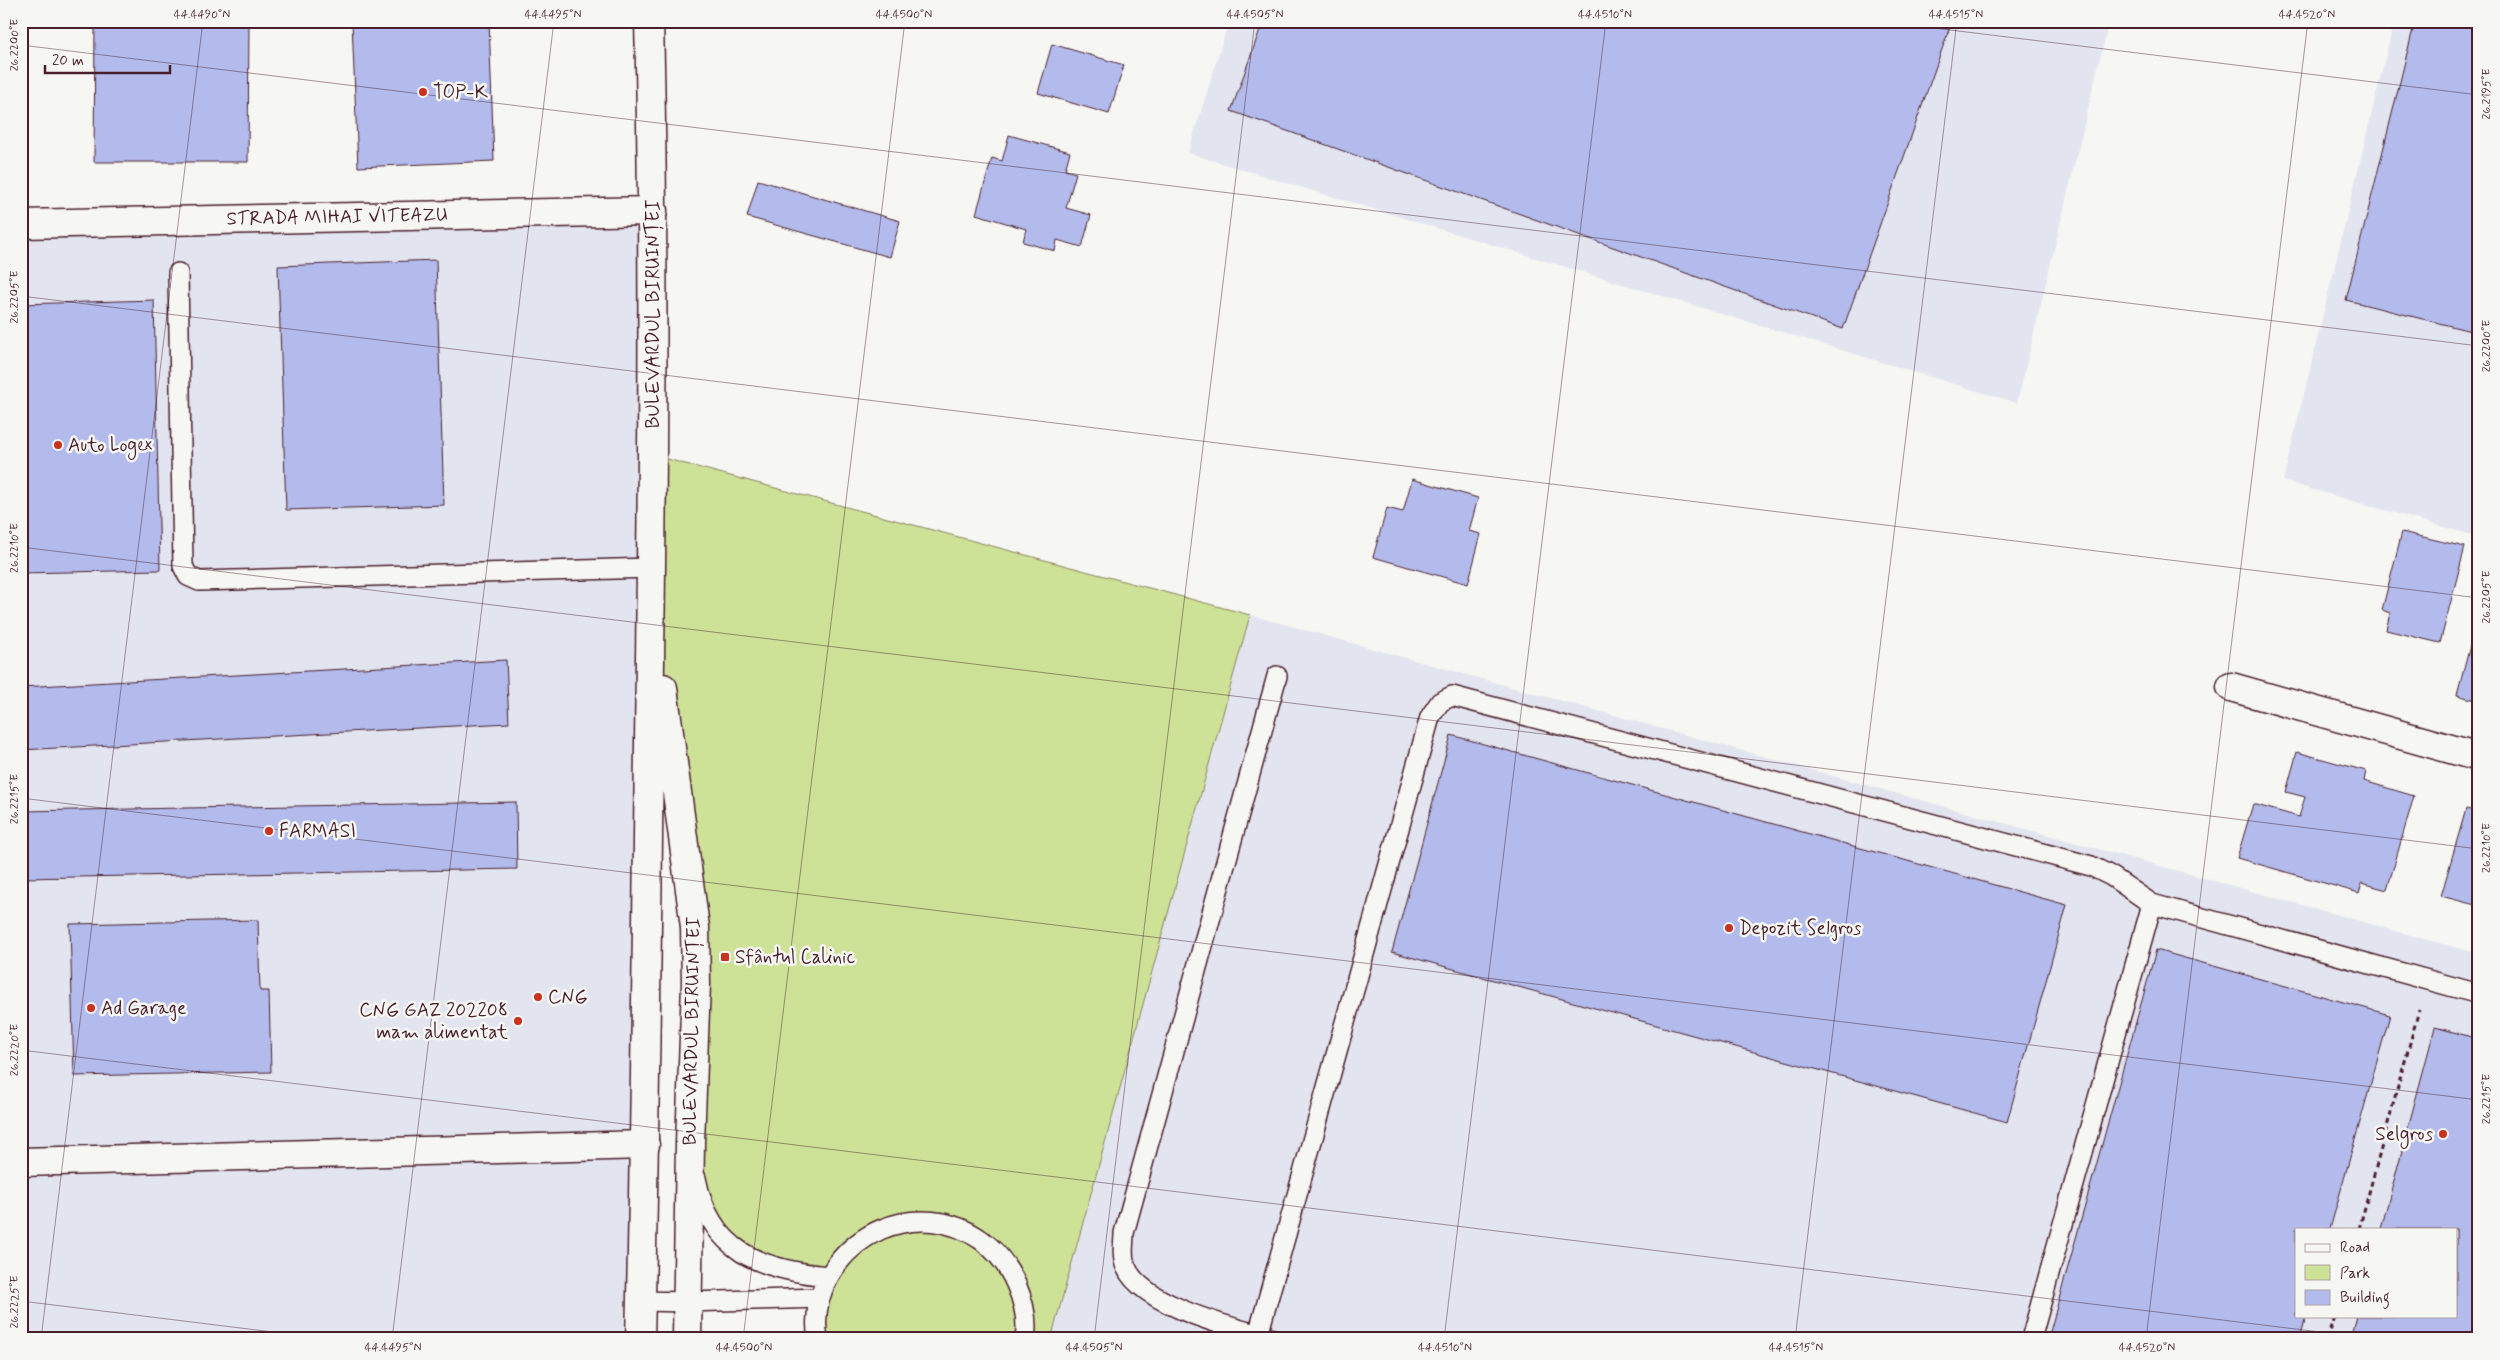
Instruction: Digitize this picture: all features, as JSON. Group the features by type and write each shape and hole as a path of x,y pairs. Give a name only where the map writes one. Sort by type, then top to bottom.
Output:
{"main road":[{"name":"BULEVARDUL BIRUINȚEI","path":"640,1339 645,1145 654,211 649,21"},
{"name":"STRADA MIHAI VITEAZU","path":"21,224 654,211"},
{"name":"BULEVARDUL BIRUINȚEI","path":"651,606 676,774 695,927 696,984 690,1143 687,1339"},
{"path":"2232,687 2479,757"},
{"path":"21,1162 645,1145"}],"lane":[{"path":"178,273 183,566 188,576 199,581 651,568"},
{"path":"1277,676 1124,1233 1124,1261 1136,1282 1154,1297 1183,1311 1266,1337 1430,717 1440,702 1452,696 1467,698 2091,866 2112,876 2152,904 2479,994"},
{"path":"2031,1339 2152,904"},
{"path":"690,1143 700,1195 709,1216 723,1239 753,1258 776,1267 801,1274 828,1276"},
{"path":"818,1339 816,1330 820,1298 828,1276 850,1247 881,1228 915,1220 951,1224 984,1241 1008,1267 1023,1300 1025,1338"},
{"path":"641,1302 820,1298"}],"path":[{"path":"2359,1228 2428,980"},
{"path":"2328,1339 2334,1318"}],"shaded area":[{"path":"1229,21 2109,21 2017,403 1188,153"},
{"path":"2394,21 2479,21 2479,537 2283,481"},
{"path":"653,211 647,940 623,1339 21,1339 21,224"},
{"path":"1250,615 2479,954 2479,1339 1051,1339"}],"green space":[{"path":"652,455 1250,615 1051,1339 818,1339 828,1276 753,1258 700,1195 696,984 651,606"}],"building":[{"path":"95,21 249,21 248,162 94,162"},
{"name":"TOP-K","path":"489,21 494,161 358,167 352,23"},
{"path":"1263,21 1952,21 1843,329 1231,111"},
{"path":"2415,21 2479,21 2479,333 2346,300"},
{"path":"1052,44 1124,65 1109,114 1038,93"},
{"path":"1009,135 1070,152 1065,170 1076,173 1066,208 1091,215 1082,247 1057,240 1055,251 1023,242 1026,229 976,214 992,158 1002,161"},
{"path":"758,180 900,221 890,257 747,217"},
{"path":"436,260 444,505 286,510 278,266"},
{"path":"154,300 160,570 21,573 21,304"},
{"path":"1412,479 1478,498 1469,531 1481,534 1468,584 1373,557 1387,508 1403,512"},
{"path":"2402,532 2465,547 2440,643 2386,630 2390,613 2382,610"},
{"path":"2475,627 2479,628 2479,701 2457,695"},
{"path":"506,660 509,723 21,750 21,687"},
{"name":"Depozit Selgros","path":"1451,735 2067,905 2007,1122 1392,952"},
{"path":"2297,752 2366,771 2364,781 2414,796 2387,890 2362,883 2359,893 2237,858 2253,804 2299,817 2305,797 2286,792"},
{"name":"FARMASI","path":"516,802 517,869 22,878 21,811"},
{"path":"2466,809 2479,812 2479,906 2441,896"},
{"path":"258,920 260,991 269,991 271,1072 74,1076 70,924"},
{"path":"2156,950 2390,1015 2330,1228 2295,1228 2295,1318 2305,1318 2300,1339 2048,1339"},
{"name":"Selgros","path":"2435,1027 2479,1039 2479,1339 2351,1339 2356,1318 2458,1318 2458,1228 2381,1228"}],"place":[{"name":"TOP-K","path":"423,92"},
{"name":"Auto Logex","path":"58,445"},
{"name":"FARMASI","path":"269,831"},
{"name":"Depozit Selgros","path":"1729,928"},
{"name":"Sfântul Calinic","path":"725,957"},
{"name":"CNG","path":"538,997"},
{"name":"Ad Garage","path":"91,1008"},
{"name":"CNG GAZ 202208 mam alimentat","path":"518,1021"},
{"name":"Selgros","path":"2443,1134"}]}
